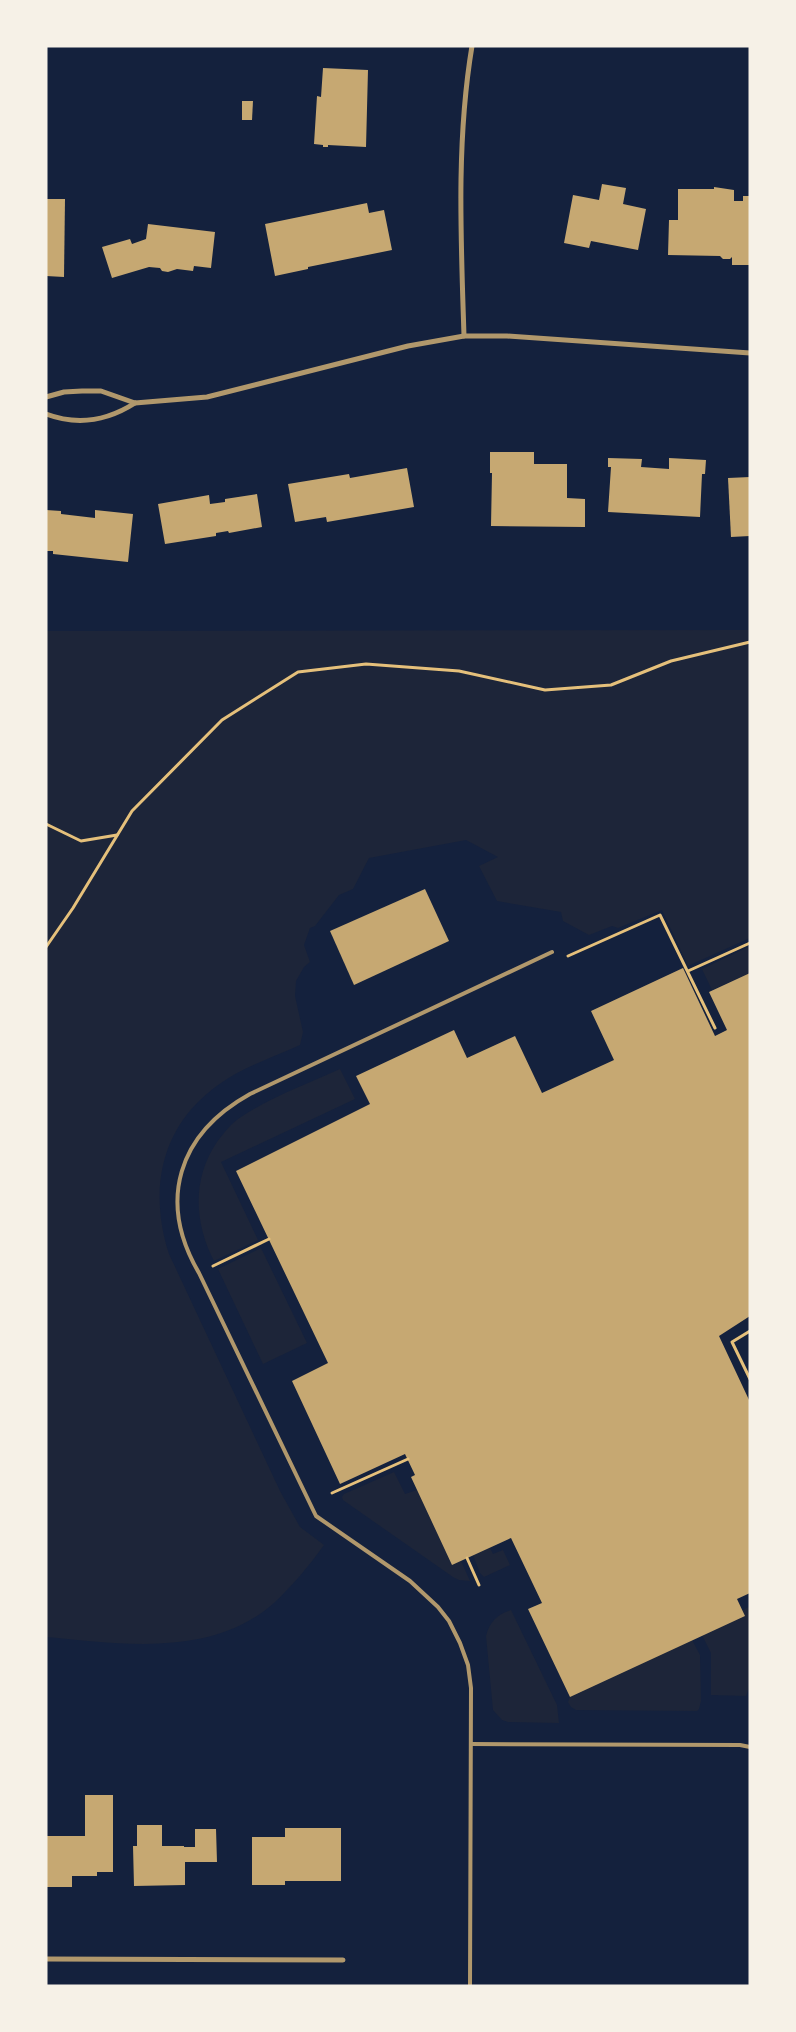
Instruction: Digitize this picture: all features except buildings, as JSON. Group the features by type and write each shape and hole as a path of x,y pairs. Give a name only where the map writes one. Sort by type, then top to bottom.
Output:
{"street":[{"path":"464,336 460,193 468,71 472,46"},
{"path":"46,397 64,392 100,392 135,403 207,398 408,346 464,336 507,336 750,353"},
{"path":"46,414 72,421 87,421 104,418 120,412 135,403"},
{"path":"46,1959 343,1960"}],"lane":[{"path":"470,1986 471,1688 468,1665 460,1643 449,1621 438,1606 418,1587 316,1516 189,1255 182,1237 177,1197 180,1177 197,1138 212,1120 229,1105 552,952"},
{"path":"471,1744 750,1747"}],"path":[{"path":"46,947 74,908 132,811 222,720 298,672 366,664 459,671 545,690 610,685 671,661 750,642"},
{"path":"46,824 81,841 118,835"},
{"path":"552,952 556,961 660,914 715,1028"},
{"path":"688,971 750,943"},
{"path":"199,1273 269,1239"},
{"path":"750,1331 732,1342 750,1379"},
{"path":"332,1493 408,1460"},
{"path":"467,1558 479,1585"}],"shaded area":[{"path":"750,630 750,938 688,966 662,910 618,928 612,926 589,935 563,921 561,912 497,901 479,866 498,857 466,840 369,858 353,889 339,895 315,926 310,928 304,945 310,962 304,967 296,981 295,996 303,1032 300,1045 230,1077 201,1099 185,1118 173,1138 165,1159 160,1182 160,1205 169,1254 280,1491 300,1527 324,1545 274,1603 250,1621 223,1633 195,1640 135,1644 46,1637 46,631"},
{"path":"750,946 750,973 712,990 702,969"},
{"path":"340,1069 355,1099 221,1162 258,1240 214,1261 203,1231 199,1201 203,1171 217,1142 228,1128 241,1117 277,1097"},
{"path":"261,1248 307,1343 263,1364 218,1269"},
{"path":"394,1472 405,1494 417,1490 452,1565 461,1561 470,1581 459,1580 453,1577 343,1500 344,1494"},
{"path":"490,1548 493,1554 503,1550 510,1565 484,1577 480,1573 473,1555"},
{"path":"750,1606 750,1685 746,1696 711,1695 711,1653 702,1635"},
{"path":"511,1610 557,1705 559,1723 508,1722 502,1720 493,1710 486,1636 495,1619"},
{"path":"692,1640 700,1655 701,1701 697,1711 576,1710 568,1702 570,1697"}]}
